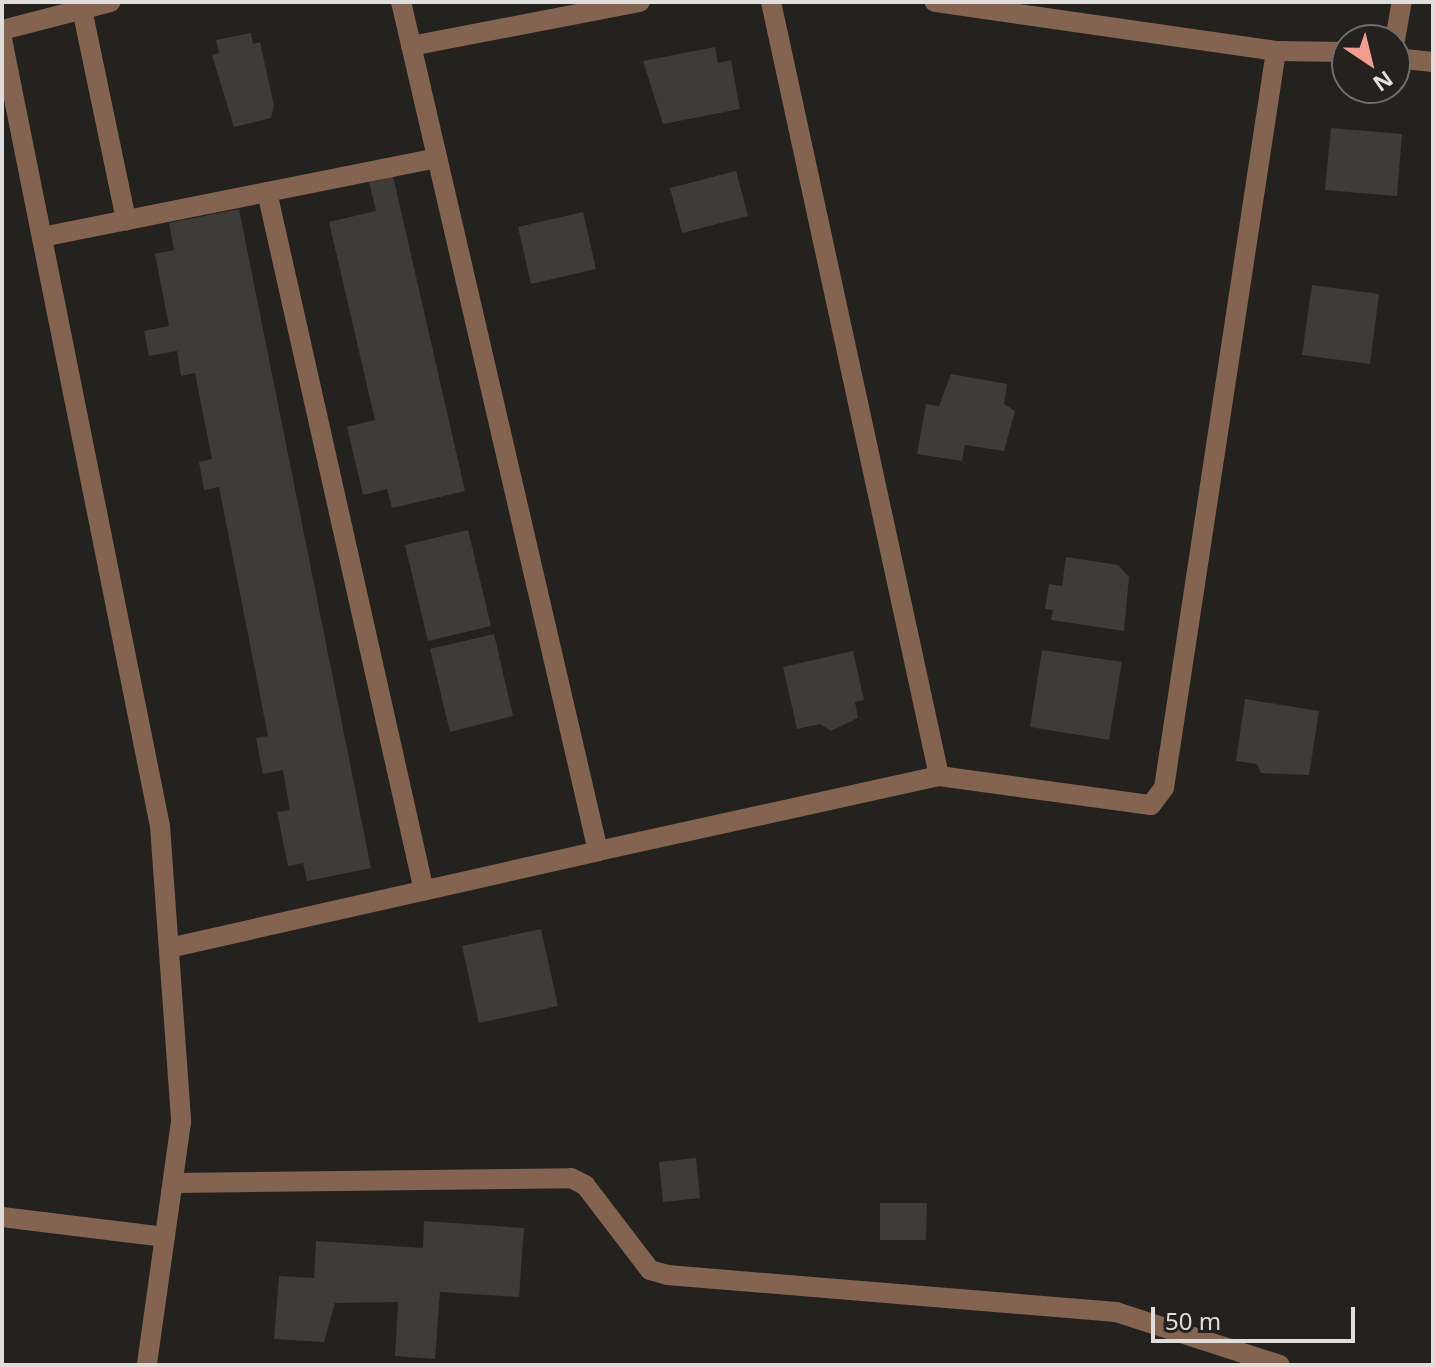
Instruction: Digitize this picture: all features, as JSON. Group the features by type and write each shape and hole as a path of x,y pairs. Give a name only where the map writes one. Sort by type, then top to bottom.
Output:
{"street":[{"path":"2,30 110,2"},
{"path":"401,2 598,851"},
{"path":"411,46 640,2"},
{"path":"771,2 939,776"},
{"path":"934,2 1276,51 1331,52"},
{"path":"1398,24 1402,2"},
{"path":"82,9 126,220"},
{"path":"2,39 160,826 181,1122 147,1365"},
{"path":"169,948 939,776 1151,805 1164,788 1276,51"},
{"path":"1411,60 1433,62"},
{"path":"42,237 437,158"},
{"path":"267,192 424,891"},
{"path":"173,1183 571,1178 585,1185 650,1270 667,1275 1116,1312 1280,1365"},
{"path":"2,1217 165,1237"}],"building":[{"path":"251,33 253,44 260,42 274,106 271,118 234,127 212,55 219,53 216,40"},
{"path":"715,47 718,63 731,60 740,109 663,124 643,61"},
{"path":"1331,128 1402,134 1397,196 1325,190"},
{"path":"736,171 748,216 682,233 670,188"},
{"path":"393,176 465,491 392,508 387,489 363,495 347,427 375,420 329,222 376,211 369,182"},
{"path":"239,209 371,868 307,881 303,863 288,866 277,812 290,810 283,770 263,774 256,738 268,736 219,487 204,490 199,462 212,459 195,373 181,376 177,351 149,356 144,331 169,326 155,254 174,250 169,223"},
{"path":"583,212 596,269 531,284 518,227"},
{"path":"1312,285 1379,294 1370,364 1302,355"},
{"path":"951,374 1007,384 1004,404 1015,411 1004,451 965,445 962,461 917,454 926,404 939,406"},
{"path":"468,530 491,626 428,641 405,545"},
{"path":"1066,557 1118,565 1129,577 1124,631 1051,620 1053,610 1045,609 1049,584 1062,586"},
{"path":"494,634 513,716 450,732 430,649"},
{"path":"1042,650 1122,662 1109,740 1030,727"},
{"path":"853,651 864,700 855,702 858,718 831,731 820,724 797,729 783,667"},
{"path":"1245,699 1319,711 1309,775 1261,773 1257,764 1236,761"},
{"path":"541,929 558,1006 479,1023 462,946"},
{"path":"696,1158 700,1198 663,1202 659,1162"},
{"path":"880,1203 927,1203 926,1240 880,1240"},
{"path":"424,1221 524,1228 519,1297 440,1292 435,1359 395,1356 398,1302 335,1303 324,1342 274,1339 279,1276 314,1278 316,1241 423,1248"}]}
